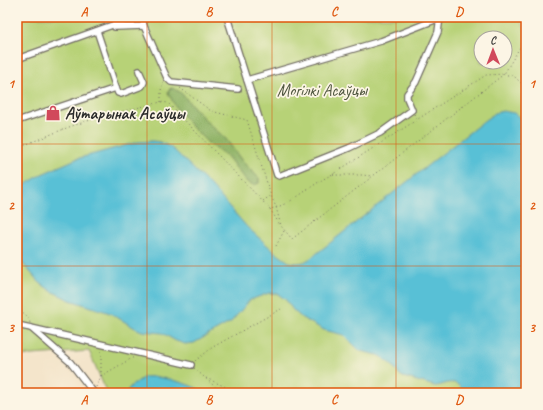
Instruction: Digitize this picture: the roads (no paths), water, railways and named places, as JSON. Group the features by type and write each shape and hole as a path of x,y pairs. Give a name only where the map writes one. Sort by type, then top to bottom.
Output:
{"street":[{"path":"17,59 136,17"},
{"path":"142,17 144,26 167,78 174,83 238,89"},
{"path":"228,17 277,175 279,176 349,148 380,133 412,110 407,94 416,82 438,32 440,18 381,41 248,80"},
{"path":"105,28 144,26"},
{"path":"97,31 118,93 121,94 142,86 144,82 138,71"},
{"path":"17,121 116,88"},
{"path":"17,325 190,365"},
{"path":"31,328 70,362 94,393"}],"water":[{"path":"503,111 514,113 526,123 526,393 467,393 454,383 435,386 403,377 382,357 360,351 344,335 324,330 302,318 293,310 286,300 278,294 269,293 250,300 231,322 194,343 185,344 162,333 142,331 110,313 70,300 51,291 39,282 17,257 17,190 42,174 76,159 138,142 153,141 160,142 172,148 211,186 247,227 276,253 289,262 304,262 485,120 495,113"},
{"path":"144,377 158,377 175,381 192,386 205,393 126,393 130,387"}],"place":[{"name":"Аўтарынак Асаўцы","path":"53,113"}],"park label":[{"name":"Могілкі Асаўцы","path":"322,90"}]}
